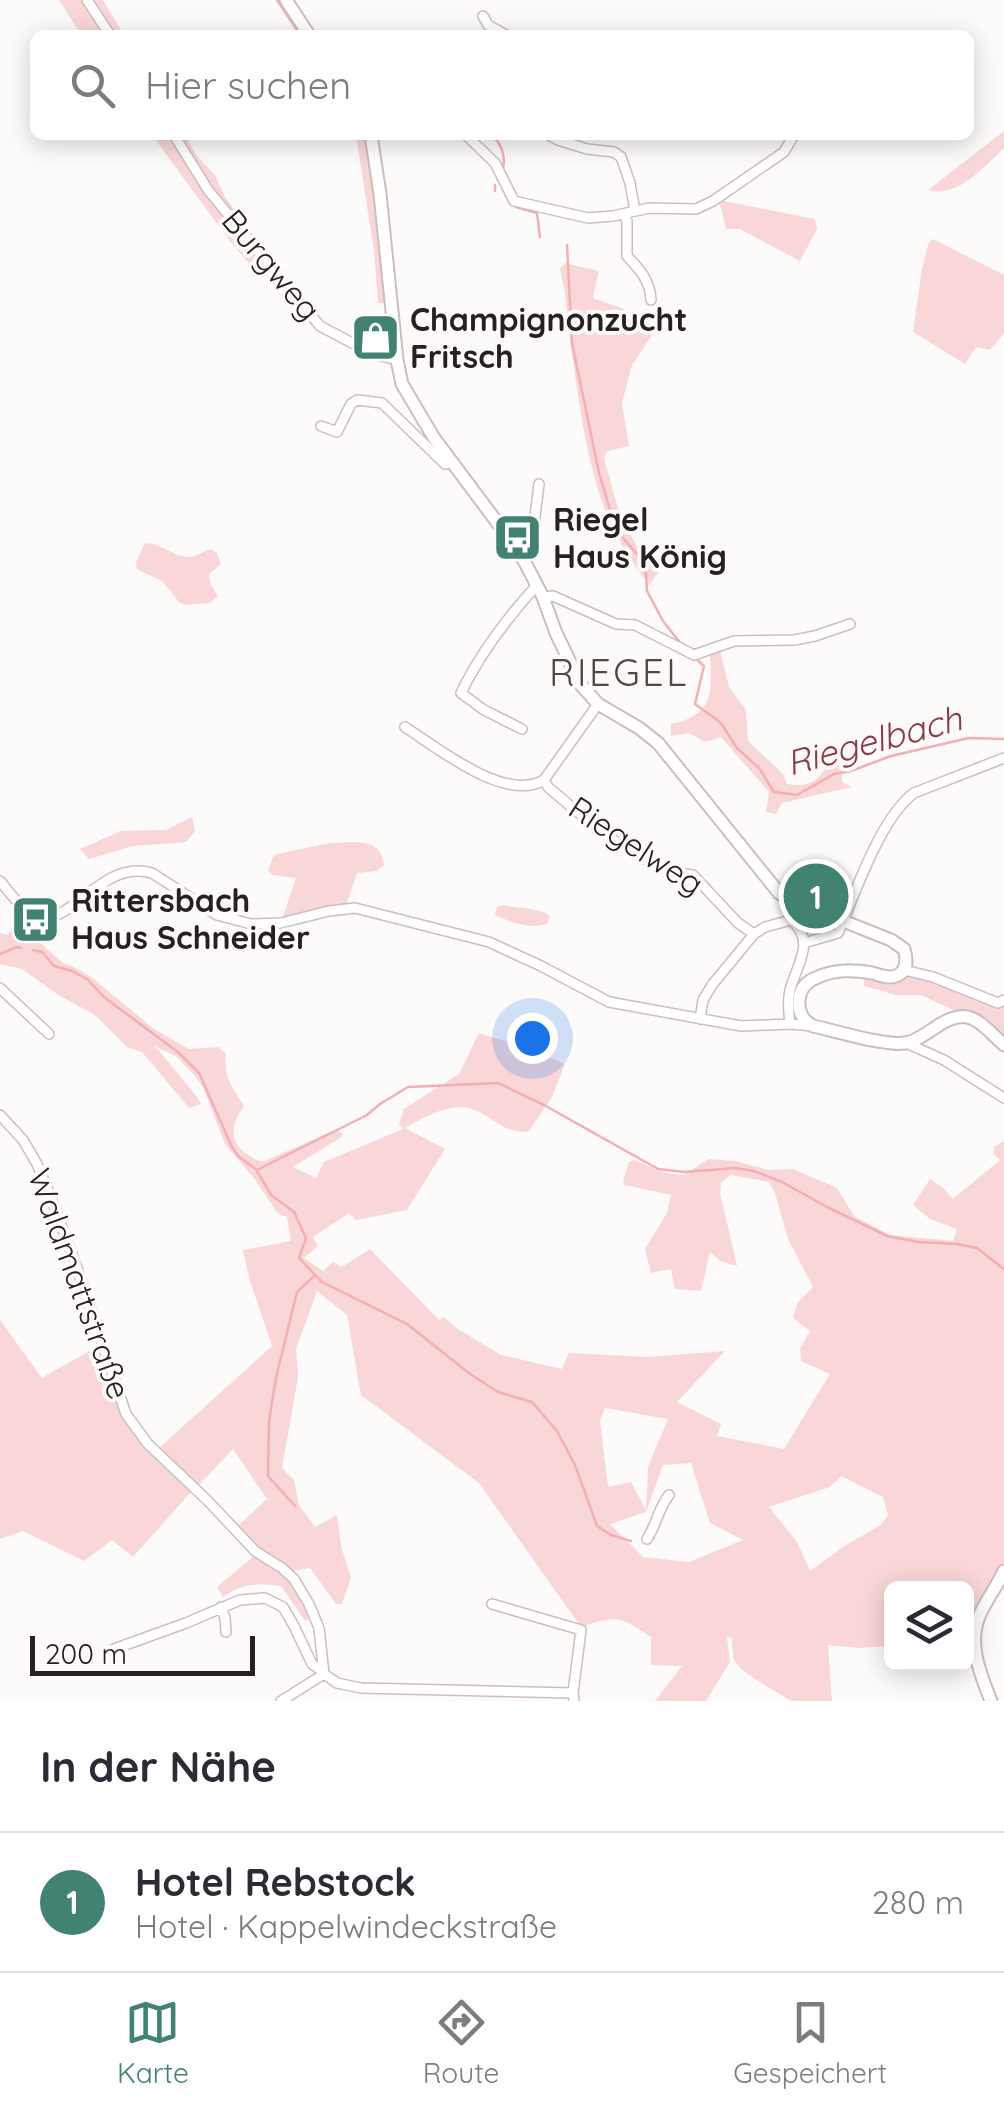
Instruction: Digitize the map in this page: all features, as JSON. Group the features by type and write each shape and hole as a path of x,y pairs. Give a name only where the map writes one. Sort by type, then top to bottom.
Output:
{"street":[{"path":"87,0 107,30"},
{"path":"286,0 306,30"},
{"path":"483,16 497,30"},
{"name":"Burgweg","path":"177,140 208,190 320,326 374,354 397,360"},
{"path":"371,140 402,384 451,463 520,554 582,686 598,704 658,743 779,893 904,948 907,956 900,974 889,977 840,970 814,978 802,988 799,1005 805,1021 813,1026"},
{"path":"472,140 494,163 510,195 520,204 588,218 649,208 688,210 705,206 784,152 791,140"},
{"path":"558,140 614,152 621,157 630,183 628,256 643,272 651,300"},
{"path":"321,426 337,432 357,400 382,403 434,456 444,464 451,463"},
{"path":"520,554 531,548 539,484"},
{"path":"522,730 462,693 481,657 537,584"},
{"path":"543,597 553,596 616,624 634,625 694,655 734,641 794,640 850,624"},
{"name":"Riegelweg","path":"598,704 544,780 548,786 595,828 646,860 678,874 693,875 738,924 754,934"},
{"path":"405,727 491,780 528,786 544,780"},
{"path":"804,943 838,934 864,868 901,802 914,793 1004,758"},
{"path":"0,881 18,902 44,917 54,916 109,879 144,870 216,916 251,924 282,923 355,908 373,911 489,942 609,1002 741,1026 813,1026 906,1043 944,1060 1004,1098"},
{"path":"792,920 798,904"},
{"path":"700,1019 702,1000 754,934 765,926 792,920"},
{"path":"790,1024 790,989 803,958 804,943 801,930 792,920"},
{"path":"904,970 998,1002 1004,1000"},
{"path":"0,988 49,1034"},
{"path":"906,1043 946,1020 967,1016 983,1024 1004,1045"},
{"name":"Waldmattstraße","path":"0,1115 22,1140 50,1194 126,1414 148,1444 255,1551 294,1579 318,1628 323,1673"},
{"path":"647,1539 656,1525 658,1508 669,1495"},
{"path":"991,1701 975,1655 974,1631 1004,1571"},
{"path":"114,1649 256,1597 275,1602 289,1615 312,1664 337,1683 361,1688 574,1697 581,1630 492,1604"},
{"path":"221,1607 226,1632"},
{"path":"281,1701 323,1673"}],"shaded area":[{"path":"59,0 103,0 121,30 78,30"},
{"path":"1004,131 1004,148 970,179 949,190 928,190"},
{"path":"156,140 188,140 270,259 257,273"},
{"path":"357,140 367,140 386,303 378,303"},
{"path":"719,200 815,219 817,229 800,261 740,229 726,229"},
{"path":"933,239 1004,275 1004,333 990,350 976,347 965,364 913,332 922,269"},
{"path":"565,263 599,271 593,298 624,309 619,328 657,328 632,365 622,403 629,446 607,451 604,458 620,516 658,573 649,585 619,540 593,473 560,269"},
{"path":"145,543 186,557 210,549 217,553 221,564 209,574 218,596 210,603 179,602 162,581 137,569 136,562"},
{"path":"720,651 729,687 746,710 748,741 783,774 787,784 817,779 832,752 841,753 842,782 852,787 782,803 776,814 766,812 769,792 721,737 705,742 689,733 671,736 671,724 696,715 703,708 710,691 710,655"},
{"path":"192,817 195,831 186,842 133,846 89,859 80,849 121,831 166,830"},
{"path":"331,843 372,845 378,849 384,865 377,871 357,873 346,905 282,920 296,878 272,875 268,870 273,857"},
{"path":"504,905 550,916 547,924 520,924 495,915 497,907"},
{"path":"24,918 39,923 38,941 63,963 91,977 154,1029 189,1049 218,1047 226,1054 227,1076 244,1106 235,1123 235,1140 254,1158 265,1161 335,1130 343,1134 293,1167 316,1178 324,1162 403,1129 399,1124 404,1109 459,1074 479,1033 565,1064 552,1097 529,1131 512,1130 460,1107 435,1113 405,1128 445,1149 407,1210 356,1220 349,1213 313,1237 318,1246 304,1258 323,1271 333,1262 342,1267 370,1249 439,1320 444,1317 501,1355 562,1369 569,1353 647,1357 725,1351 677,1402 721,1424 717,1436 784,1449 830,1374 801,1361 800,1349 810,1331 793,1318 798,1302 813,1287 788,1239 769,1182 731,1175 721,1183 720,1193 737,1266 720,1261 710,1252 701,1291 675,1289 671,1269 651,1273 645,1249 667,1213 671,1195 625,1185 629,1162 634,1160 665,1173 684,1175 708,1159 769,1170 793,1169 837,1188 854,1216 890,1235 953,1241 957,1229 930,1219 913,1205 930,1179 953,1199 1000,1160 994,1155 994,1147 1004,1141 1004,1566 1000,1566 974,1619 974,1581 884,1581 884,1646 828,1645 832,1701 791,1701 740,1668 733,1658 732,1638 727,1637 730,1662 706,1701 655,1701 682,1666 651,1665 651,1637 624,1621 611,1619 581,1627 479,1483 361,1395 347,1315 317,1291 296,1349 298,1377 282,1468 294,1480 299,1505 315,1527 337,1515 351,1578 342,1604 336,1604 310,1568 292,1571 259,1549 238,1526 267,1499 233,1449 198,1486 158,1449 272,1346 243,1250 291,1241 287,1217 278,1214 225,1144 203,1087 177,1057 155,1046 201,1104 189,1108 142,1052 127,1047 95,1015 22,969 0,964 0,933 7,935","holes":["605,1408 668,1419 648,1467 646,1510 631,1482 608,1487 600,1421","691,1463 710,1523 743,1540 689,1562 643,1557 610,1524 646,1512 663,1465","841,1476 883,1497 888,1515 881,1525 810,1571 797,1542 769,1507 830,1487"]},
{"path":"907,977 932,980 1004,1005 1004,1041 960,1013 921,995 896,995 864,986 864,980 890,985"},
{"path":"0,1320 42,1378 95,1348 126,1414 192,1491 133,1557 112,1540 84,1561 23,1531 0,1539"},
{"path":"254,1556 289,1581 311,1617 305,1621 281,1586 250,1585 223,1597 217,1587"}],"waterway":[{"path":"277,0 297,30"},
{"path":"496,140 502,150 503,168"},
{"path":"495,185 495,191"},
{"path":"516,207 537,213 540,237"},
{"name":"Riegelbach","path":"567,245 572,343 599,473 616,530 637,554 646,574 647,591 681,644"},
{"name":"Riegelbach","path":"694,657 704,666 695,704 721,723 774,792 797,795 834,774 969,738 1004,739"},
{"path":"0,954 21,948"},
{"path":"33,950 42,952 54,966 87,979 104,997 179,1053 199,1073 232,1147 257,1170 367,1115 408,1087 498,1083 658,1169 754,1171 887,1236 977,1248 1004,1269"},
{"path":"257,1171 271,1195 294,1212 306,1238 299,1258 322,1282 407,1324 498,1392 532,1402 557,1431 575,1465 597,1526 631,1541"},
{"path":"295,1506 268,1476 269,1421 297,1292 314,1276"}],"place":[{"name":"Champignonzucht Fritsch","path":"375,338"},
{"name":"Riegel Haus König","path":"518,538"},
{"name":"Hotel Rebstock","path":"816,896"},
{"name":"Rittersbach Haus Schneider","path":"36,919"}],"district":[{"name":"RIEGEL","path":"619,673"}]}
